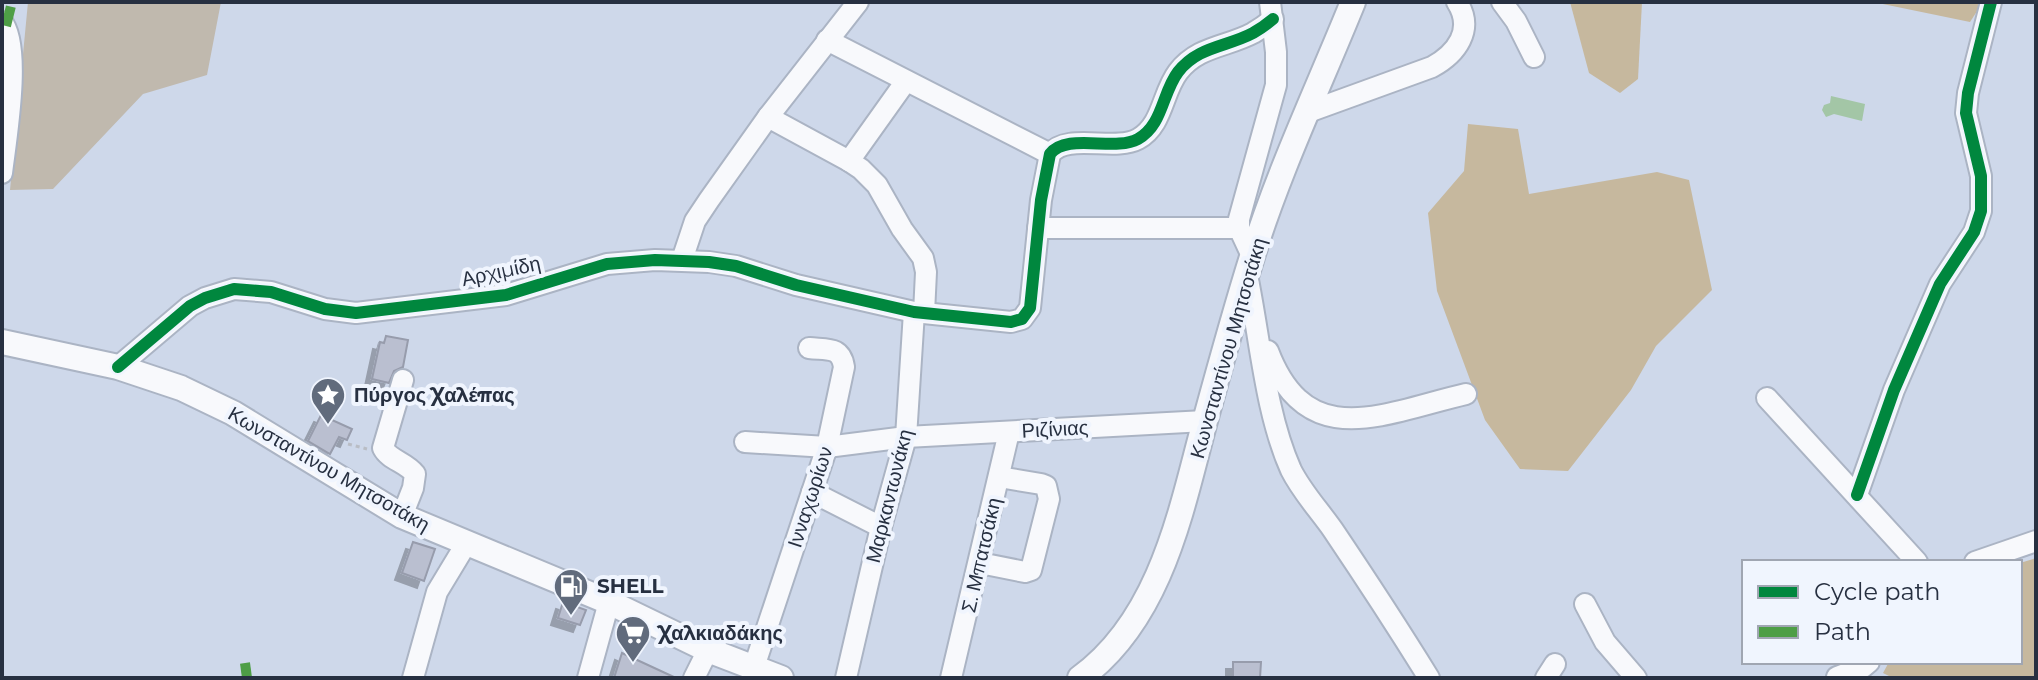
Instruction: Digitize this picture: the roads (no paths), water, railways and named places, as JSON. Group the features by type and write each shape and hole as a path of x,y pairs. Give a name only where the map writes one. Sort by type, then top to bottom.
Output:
{"main road":[{"name":"Κωνσταντίνου Μητσοτάκη","path":"1082,677 1116,644 1152,589 1175,529 1250,265 1353,2"},
{"name":"Κωνσταντίνου Μητσοτάκη","path":"2,342 118,367 181,388 233,413 402,516 609,602 747,670 781,678"}],"street":[{"path":"682,260 695,221 768,117 858,2"},
{"path":"1308,112 1448,59 1457,48 1463,29 1457,2"},
{"path":"1502,2 1516,21 1534,57"},
{"path":"1857,495 1894,390 1940,284 1974,232 1981,211 1981,176 1966,113 1968,93 1991,2"},
{"path":"1239,228 1038,228 1050,154 1060,146 1121,143 1141,137 1154,124 1169,86 1184,64 1207,49 1252,33 1271,11"},
{"path":"1271,11 1276,85 1242,203 1239,228 1250,265 1266,380 1291,469 1393,619 1429,678"},
{"path":"2,22 10,38 12,62 6,93 2,173"},
{"path":"827,40 1050,154"},
{"path":"849,161 906,81"},
{"name":"Μαρκαντωνάκη","path":"768,117 849,161 877,185 923,258 926,272 906,437 881,527 846,678"},
{"name":"Αρχιμίδη","path":"118,367 190,306 234,289 271,292 325,309 356,313 506,295 585,270 626,261 682,260 736,266 796,285 919,313 1011,322 1022,319 1030,308 1038,228"},
{"path":"1258,325 1273,366 1295,397 1308,410 1328,417 1358,419 1466,394"},
{"name":"Ινναχωρίων","path":"747,670 827,447 844,367 838,352 809,348"},
{"path":"402,516 415,474 408,465 385,453 383,448 403,380"},
{"path":"1767,398 1915,560"},
{"name":"Ριζίνιας","path":"745,442 827,447 906,437 1205,421"},
{"name":"Σ. Μπατσάκη","path":"951,678 1009,432"},
{"path":"980,563 1025,572 1031,570 1049,499 1048,490 1041,484 999,477"},
{"path":"812,492 881,527"},
{"path":"1981,560 2036,541"},
{"path":"413,678 437,592 466,544"},
{"path":"588,678 609,602"},
{"path":"1585,604 1605,642 1636,678"},
{"path":"694,678 708,650"},
{"path":"1837,677 1867,664"}],"place":[{"name":"Πύργος Χαλέπας","path":"328,426"},
{"name":"SHELL","path":"571,617"},
{"name":"Χαλκιαδάκης","path":"633,664"}]}
